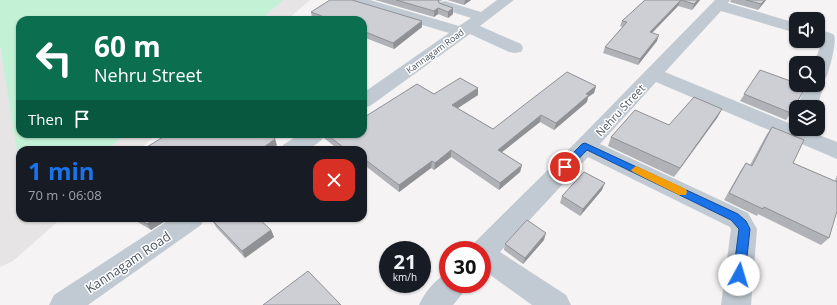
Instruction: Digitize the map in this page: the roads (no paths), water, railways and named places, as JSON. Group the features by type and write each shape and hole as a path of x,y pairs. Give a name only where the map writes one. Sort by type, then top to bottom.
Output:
{"street":[{"path":"354,0 464,30 515,48"},
{"name":"Kannagam Road","path":"367,97 507,0"},
{"path":"720,3 789,26"},
{"name":"Nehru Street","path":"491,244 720,3"},
{"path":"445,5 482,17"},
{"path":"825,38 830,42 825,56"},
{"path":"653,74 789,128"},
{"path":"806,136 837,151"},
{"path":"297,146 309,138"},
{"path":"585,146 739,220 744,229 736,305"},
{"name":"Kannagam Road","path":"64,305 186,222"},
{"path":"491,259 556,305"},
{"path":"434,305 445,293"}]}
